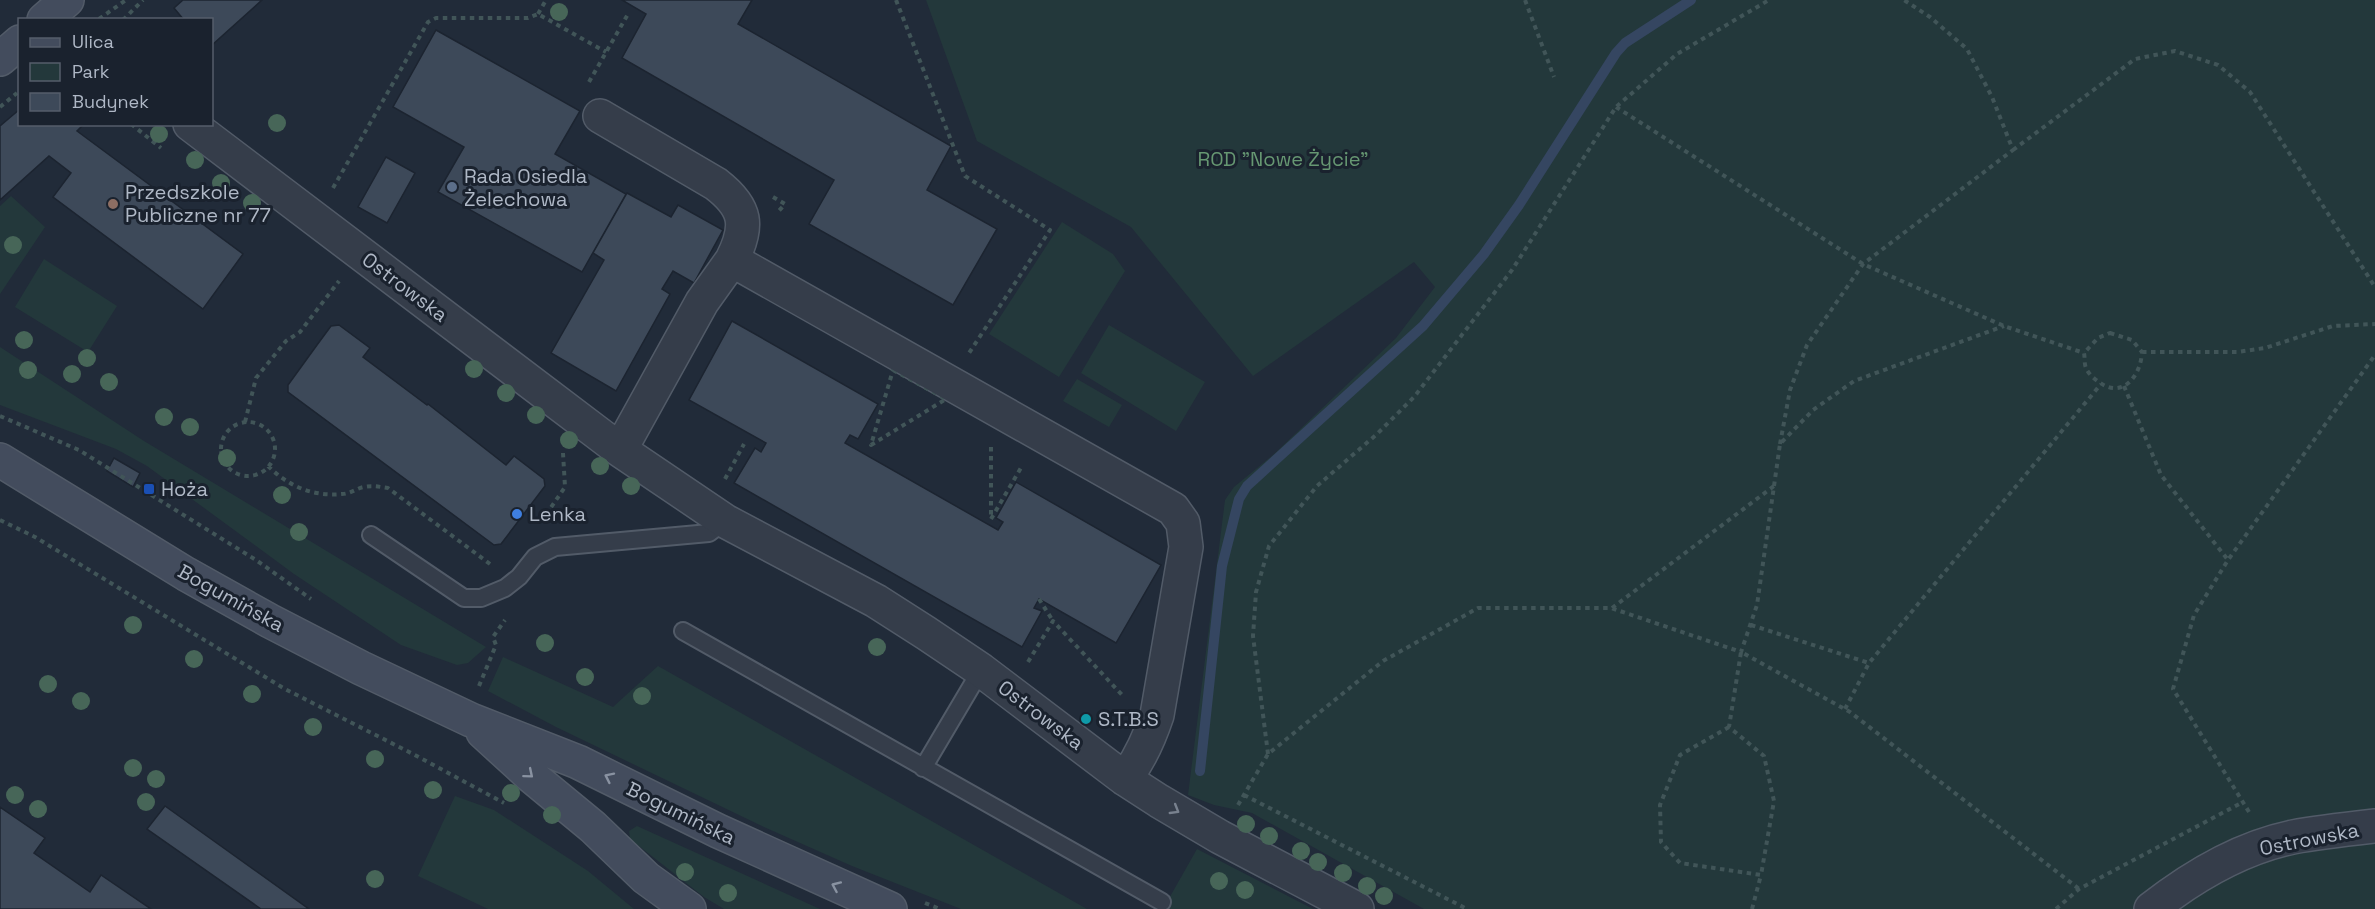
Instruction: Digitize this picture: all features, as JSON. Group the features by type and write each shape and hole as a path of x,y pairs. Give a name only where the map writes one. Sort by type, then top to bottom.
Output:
{"street":[{"path":"0,59 18,44"},
{"path":"600,116 716,184 733,197 743,219 742,239 732,260 702,302 620,450"},
{"name":"Ostrowska","path":"193,126 620,450 724,521 876,601 981,670 1125,779 1220,837 1357,909"},
{"path":"732,260 1173,509 1183,523 1186,547 1157,715 1142,753 1125,779"},
{"name":"Bogumińska","path":"0,460 100,524 270,621 361,668 473,707 718,831 890,909"},
{"name":"Bogumińska","path":"473,707 530,776 593,827 646,878 689,909"},
{"name":"Ostrowska","path":"2151,909 2189,880 2266,844 2293,837 2375,826"}],"lane":[{"path":"371,535 464,598 481,598 505,588 519,577 535,557 555,547 709,533 724,521"},
{"path":"683,631 1162,902"},
{"path":"924,768 981,670"}],"path":[{"path":"103,16 126,0"},
{"path":"125,18 143,0"},
{"path":"332,189 428,22 436,18 528,18 538,14 546,0"},
{"path":"896,0 965,176 1050,230 963,362"},
{"path":"1525,0 1554,77"},
{"path":"1268,754 1253,636 1256,592 1269,546 1317,486 1377,434 1414,397 1512,270 1616,107 1677,54 1769,0"},
{"path":"1904,0 1930,17 1967,49 1992,97 2013,150"},
{"path":"538,14 606,52"},
{"path":"1729,728 1741,652 1757,605 1790,390 1806,345 1863,264 2135,59 2175,51 2218,65 2250,92 2375,287"},
{"path":"0,107 18,92"},
{"path":"1616,107 1863,264 2004,326 2084,353"},
{"path":"133,126 163,149"},
{"path":"330,273 349,287"},
{"path":"245,422 256,378 286,340 300,332 339,280"},
{"path":"2142,352 2237,352 2265,348 2333,326 2375,324"},
{"path":"1780,444 1813,410 1854,381 2004,326"},
{"path":"2110,333 2132,340 2142,352 2142,363 2137,375 2124,386 2113,388 2101,384 2086,368 2084,353 2098,338 2110,333"},
{"path":"2266,844 2243,802 2173,689 2193,615 2228,560 2375,355"},
{"path":"882,364 955,405"},
{"path":"893,370 871,445 946,399"},
{"path":"1845,709 1869,663 2101,384"},
{"path":"2124,386 2161,475 2228,560"},
{"path":"0,416 79,450 196,522"},
{"path":"245,422 259,424 272,437 274,445 274,454 268,466 258,474 249,476 232,471 226,465 221,449 227,432 234,426 245,422"},
{"path":"991,437 991,519 1026,459"},
{"path":"719,489 744,444"},
{"path":"540,524 565,487 563,450"},
{"path":"268,466 282,480 295,487 317,493 344,495 374,485 388,488 490,564 500,567"},
{"path":"1611,608 1774,486"},
{"path":"0,520 35,537 285,689 513,808"},
{"path":"1039,599 1053,621 1124,697"},
{"path":"1220,837 1268,754 1383,661 1478,608 1611,608 1741,652 1845,709 2079,889"},
{"path":"1010,692 1053,621"},
{"path":"1751,625 1869,663"},
{"path":"473,707 492,658"},
{"path":"1729,728 1764,756 1774,801 1761,875 1752,909"},
{"path":"1729,728 1680,755 1660,805 1661,842 1680,863 1761,875"},
{"path":"1244,795 1467,909"},
{"path":"2056,909 2079,889 2243,802"}],"green space":[{"name":"ROD \"Nowe Życie\"","path":"926,0 2375,0 2375,909 1424,909 1252,813 1214,805 1188,795 1225,500 1234,487 1273,455 1396,338 1435,287 1414,262 1253,376 1131,227 977,141"},
{"path":"11,196 45,227 0,294 0,206"},
{"path":"1062,222 1113,254 1125,271 1059,377 989,334"},
{"path":"44,259 117,306 88,352 15,307"},
{"path":"1109,325 1205,382 1176,431 1081,373"},
{"path":"0,347 144,441 486,647 468,663 457,665 401,645 294,574 147,466 116,449 0,405"},
{"path":"1077,379 1122,405 1109,427 1063,401"},
{"path":"503,657 613,707 658,666 1087,909 961,909 852,866 764,827 556,727 488,691"},
{"path":"455,796 494,810 588,871 634,909 488,909 418,876"},
{"path":"637,826 820,909 724,909 704,897 630,839 629,831"},
{"path":"1197,849 1313,909 1163,909"}],"building":[{"path":"183,0 262,0 213,44 213,18 182,18 174,8"},
{"path":"622,0 752,0 738,24 951,146 927,190 997,229 953,305 809,224 834,180 622,58 646,14"},
{"path":"436,30 580,111 555,154 626,194 582,272 438,192 464,147 393,107"},
{"path":"18,111 18,126 82,126 77,131 243,254 203,309 53,197 71,173 49,156 0,200 0,126"},
{"path":"386,157 415,173 387,223 358,207"},
{"path":"627,193 671,217 678,205 723,230 694,283 673,271 662,289 670,294 616,391 551,353 604,260 593,253"},
{"path":"732,321 878,404 858,439 850,435 845,443 998,530 1003,522 996,518 1016,482 1161,565 1116,643 1039,599 1034,608 1042,611 1022,647 734,483 755,448 761,452 766,443 689,400"},
{"path":"339,325 370,348 363,357 506,465 514,456 544,479 545,486 501,544 494,545 288,392 288,385 331,326"},
{"path":"114,458 140,473 133,487 107,471"},
{"path":"165,806 309,909 261,909 147,829"},
{"path":"0,807 45,838 34,853 90,892 101,875 151,909 0,909"}],"waterway":[{"path":"1200,771 1222,566 1239,499 1247,486 1423,326 1484,254 1519,205 1616,53 1625,43 1691,0"}],"place":[{"name":"Rada Osiedla Żelechowa","path":"452,187"},
{"name":"Przedszkole Publiczne nr 77","path":"113,204"},
{"name":"Hoża","path":"149,489"},
{"name":"Lenka","path":"517,514"},
{"name":"S.T.B.S","path":"1086,719"}]}
